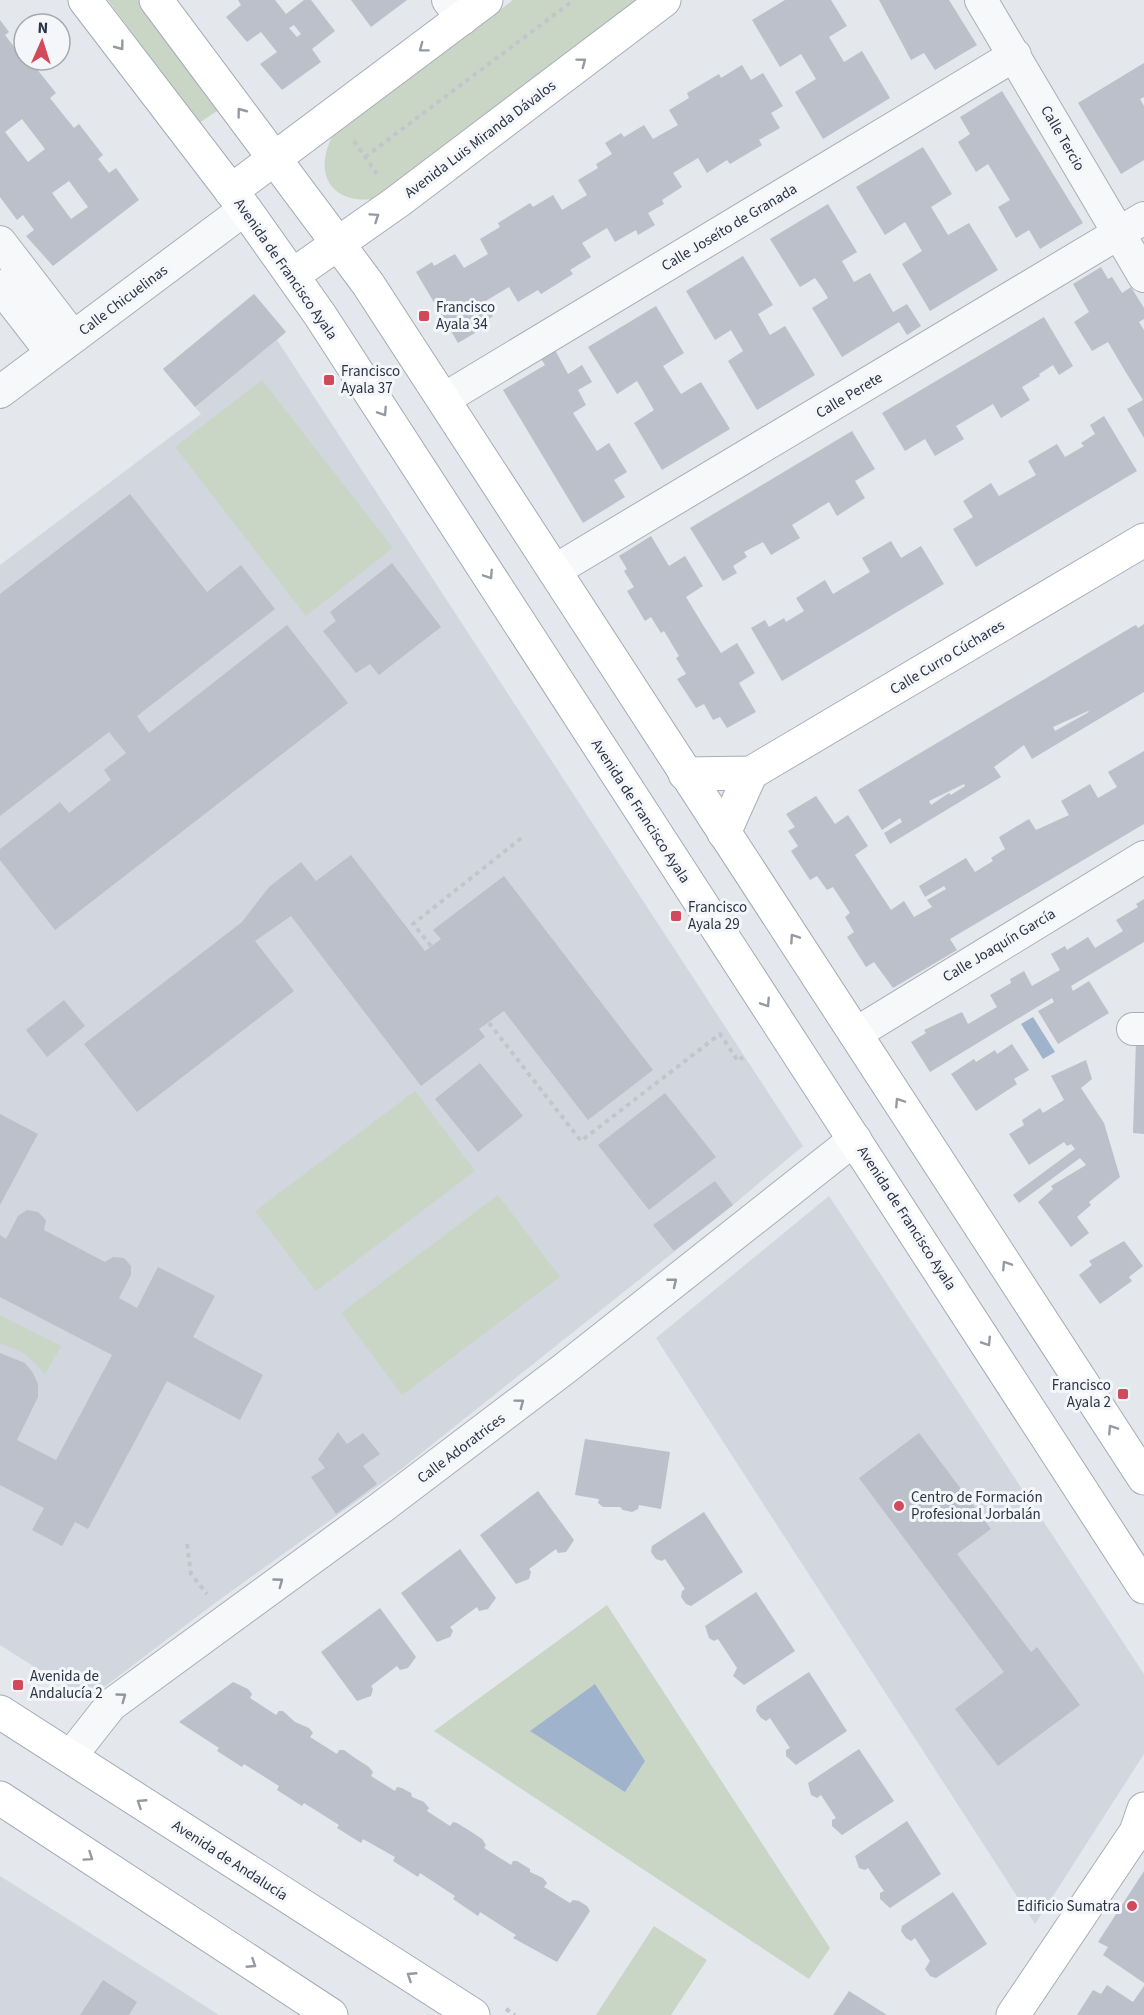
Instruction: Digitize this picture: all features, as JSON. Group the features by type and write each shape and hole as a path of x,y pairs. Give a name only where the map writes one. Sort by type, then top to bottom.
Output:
{"main road":[{"name":"Avenida de Francisco Ayala","path":"85,0 293,275 1144,1587"},
{"path":"156,0 337,242 444,399 685,774 1144,1478"},
{"name":"Avenida Luis Miranda Dávalos","path":"293,275 397,202 664,0"},
{"path":"276,159 465,6"},
{"name":"Avenida de Francisco Ayala","path":"238,200 276,159"},
{"name":"Calle Curro Cúchares","path":"685,774 751,773 1144,540"},
{"path":"724,833 751,773"},
{"name":"Avenida de Andalucía","path":"0,1712 468,2013"},
{"path":"0,1798 331,2015"},
{"path":"1013,2015 1141,1823"}],"street":[{"name":"Calle Tercio","path":"981,0 1015,55 1132,225 1144,276"},
{"name":"Calle Joseíto de Granada","path":"444,399 1015,55"},
{"name":"Calle Chicuelinas","path":"0,392 63,345 238,200"},
{"name":"Calle Perete","path":"554,571 1132,225"},
{"path":"0,242 63,345"},
{"path":"0,286 63,345"},
{"name":"Calle Joaquín García","path":"855,1034 1144,857"},
{"name":"Calle Adoratrices","path":"70,1757 111,1705 382,1508 564,1369 855,1139"}],"path":[{"path":"365,157 574,0"},
{"path":"350,135 384,183"},
{"path":"431,946 413,924 524,836"},
{"path":"489,1023 581,1141 720,1034 738,1061 743,1057"},
{"path":"187,1544 191,1574 206,1592"}],"shaded area":[{"path":"254,294 286,332 277,340 803,1146 733,1205 400,1470 215,1603 87,1700 0,1645 0,565 201,414 163,369"},
{"name":"Centro de Formación Profesional Jorbalán","path":"829,1196 1144,1674 1144,1754 1035,1924 656,1338"},
{"path":"0,1876 219,2015 0,2015"}],"green space":[{"path":"108,0 138,0 220,109 199,123"},
{"path":"513,0 642,0 374,199 347,197 337,192 326,175 325,163 332,137"},
{"path":"262,380 393,548 306,616 175,447"},
{"path":"415,1091 475,1171 316,1291 255,1211"},
{"path":"498,1195 560,1277 402,1395 341,1313"},
{"path":"0,1315 61,1346 45,1375 26,1355 0,1344"},
{"path":"607,1605 830,1948 809,1979 434,1731"},
{"path":"654,1926 707,1960 671,2015 596,2015"}],"water":[{"path":"1033,1017 1055,1052 1043,1059 1021,1024"},
{"path":"595,1684 645,1761 625,1792 530,1731"}],"building":[{"path":"238,0 275,0 286,14 304,0 311,0 335,31 312,49 321,62 282,90 260,64 277,52 261,32 247,42 226,17 241,5","holes":["294,25 301,34 297,37 289,28"]},
{"path":"351,0 407,0 371,27"},
{"path":"785,0 831,0 847,26 829,37 844,62 862,51 890,98 823,139 795,92 816,79 801,54 780,67 752,20"},
{"path":"879,0 949,0 977,45 935,70 924,53 911,60"},
{"path":"0,20 9,32 5,35 12,44 12,72 39,72 56,93 50,98 74,128 79,124 103,155 98,159 109,173 116,168 139,200 53,266 26,236 34,230 23,215 17,220 0,197","holes":["22,119 45,149 28,162 5,132","69,181 88,207 71,219 52,193"]},
{"path":"1144,63 1144,97 1140,99 1144,106 1144,160 1121,174 1078,103"},
{"path":"742,65 751,80 763,73 783,106 771,113 780,128 759,140 762,145 730,164 727,160 707,173 698,158 673,173 682,187 662,200 664,204 648,213 655,225 638,235 636,230 615,242 607,228 582,243 591,257 570,270 573,274 541,294 538,290 518,302 509,287 484,302 493,316 473,329 475,333 458,343 416,272 432,262 434,266 455,254 464,268 488,254 480,239 500,227 498,223 530,203 533,207 553,195 562,210 587,195 578,180 598,168 596,164 612,154 605,143 621,133 624,137 644,125 653,139 678,125 669,110 689,98 687,93 719,74 721,78"},
{"path":"1002,91 1083,223 1040,249 1029,230 1016,238 998,207 1010,200 988,164 976,172 958,142 970,134 960,117"},
{"path":"923,147 952,194 931,207 948,235 969,223 998,270 930,311 902,264 922,251 905,222 885,235 856,187"},
{"path":"828,204 857,252 842,261 854,282 870,273 893,312 907,304 921,326 907,335 899,322 842,357 812,308 828,298 822,288 815,278 800,287 770,239"},
{"path":"743,256 773,305 758,314 770,335 785,326 815,375 757,410 728,361 743,351 731,330 715,340 686,291"},
{"path":"1101,267 1108,279 1112,277 1122,293 1131,287 1144,308 1144,319 1139,322 1144,330 1144,438 1127,409 1143,400 1108,342 1092,351 1074,322 1089,312 1073,284"},
{"path":"254,294 286,332 195,407 163,369"},
{"path":"656,306 684,353 663,366 681,394 701,382 730,429 662,470 634,423 654,410 637,381 617,394 588,347"},
{"path":"1044,317 1073,366 1059,375 1053,365 1039,374 1040,376 1022,387 1030,400 1001,418 993,404 956,426 964,439 935,456 925,439 905,451 882,413"},
{"path":"555,350 568,374 582,365 592,382 578,390 586,405 573,413 597,451 609,443 627,472 614,480 625,497 583,523 503,390 545,365 541,359"},
{"path":"1104,416 1137,471 976,567 953,529 973,517 963,501 991,483 999,496 1036,475 1028,461 1057,444 1065,457 1084,446 1081,443 1095,434 1090,425"},
{"path":"852,431 875,469 855,481 865,498 837,516 829,502 792,525 800,538 771,555 763,542 744,552 747,557 733,566 737,573 723,581 690,528"},
{"path":"130,494 207,592 241,565 275,609 137,716 149,733 287,625 348,703 55,930 0,860 0,849 60,802 69,813 111,780 104,770 126,753 109,732 0,816 0,594"},
{"path":"651,536 669,566 685,556 703,586 686,597 721,653 737,643 755,673 739,683 756,712 727,728 720,717 713,720 704,704 696,708 677,679 686,674 676,658 679,656 664,631 661,633 651,617 645,621 627,591 634,587 624,571 627,569 619,556"},
{"path":"891,541 901,558 921,546 944,584 782,681 751,628 765,620 769,627 784,618 786,622 804,611 796,598 825,580 833,594 870,572 862,558"},
{"path":"392,563 441,627 379,675 370,664 356,673 323,631 336,621 330,612"},
{"path":"1144,624 1144,692 1032,759 1024,745 994,767 1001,777 890,844 884,833 902,822 900,818 882,830 858,790 1132,627 1136,625 1138,628","holes":["1089,712 1055,731 1053,727","964,784 965,786 951,795 949,793 931,805 929,801"]},
{"path":"1144,751 1144,824 950,939 957,950 893,988 874,962 866,967 847,937 854,932 845,917 850,913 833,887 827,890 817,876 810,880 791,851 798,846 788,831 795,827 786,814 816,796 835,824 848,815 868,846 855,855 891,910 904,901 914,917 932,907 927,900 946,889 944,886 925,897 919,886 966,858 975,872 993,861 991,858 1005,849 999,837 1029,819 1036,830 1069,815 1061,801 1090,784 1098,798 1117,787 1108,772"},
{"path":"351,855 425,951 441,939 433,930 504,876 653,1070 588,1120 504,1011 479,1029 485,1037 421,1086 291,916 255,941 294,991 137,1112 84,1044 242,922 269,887 301,862 316,881"},
{"path":"1144,899 1144,942 1071,986 1073,991 1089,981 1109,1013 1058,1044 1038,1011 1054,1002 1052,998 930,1072 911,1042 926,1033 924,1030 962,1012 968,1024 997,1007 990,995 1011,983 1010,979 1024,971 1032,986 1060,970 1051,954 1065,946 1067,950 1088,937 1095,948 1123,931 1116,920 1138,907 1136,904"},
{"path":"64,1000 85,1026 47,1057 26,1030"},
{"path":"1136,1041 1144,1041 1144,1134 1133,1133"},
{"path":"1012,1044 1029,1070 1014,1079 1017,1084 976,1111 951,1074 974,1059 976,1062 995,1050 997,1054"},
{"path":"1086,1060 1092,1079 1081,1088 1104,1123 1120,1177 1089,1202 1091,1205 1077,1217 1089,1233 1071,1247 1038,1202 1053,1189 1051,1186 1086,1165 1080,1158 1019,1203 1013,1195 1075,1149 1071,1144 1067,1146 1064,1142 1029,1165 1009,1134 1024,1125 1022,1120 1040,1108 1043,1113 1064,1100 1051,1076"},
{"path":"480,1063 523,1116 478,1152 435,1099"},
{"path":"665,1093 716,1157 649,1210 598,1145"},
{"path":"0,1114 38,1134 0,1205"},
{"path":"715,1181 733,1205 674,1251 653,1225"},
{"path":"27,1210 38,1212 46,1220 44,1230 105,1262 113,1257 124,1258 131,1266 131,1275 119,1298 137,1308 158,1267 215,1296 193,1337 263,1375 240,1420 167,1381 88,1529 75,1522 62,1546 32,1530 44,1508 0,1485 0,1353 25,1363 38,1384 38,1397 17,1440 56,1460 112,1355 0,1297 0,1235 6,1239 18,1216"},
{"path":"1124,1241 1143,1266 1129,1277 1132,1281 1100,1304 1079,1275 1092,1265 1089,1261"},
{"path":"338,1432 347,1444 363,1433 380,1454 363,1466 377,1484 336,1514 311,1477 325,1468 318,1459"},
{"path":"919,1433 991,1529 957,1554 1031,1652 1037,1647 1080,1705 998,1766 955,1709 1004,1672 859,1478"},
{"path":"585,1439 670,1452 661,1509 639,1505 638,1509 632,1512 620,1507 603,1507 598,1503 599,1499 575,1495"},
{"path":"538,1491 574,1540 566,1552 558,1553 556,1549 529,1569 531,1572 529,1579 516,1584 480,1535"},
{"path":"704,1512 743,1572 691,1606 686,1604 681,1597 685,1589 665,1559 662,1561 656,1559 651,1552 652,1546"},
{"path":"460,1549 496,1598 488,1609 479,1611 477,1607 450,1627 453,1631 450,1637 437,1642 401,1593"},
{"path":"756,1592 795,1651 744,1685 733,1676 737,1668 718,1639 714,1641 709,1638 705,1626"},
{"path":"380,1608 416,1657 408,1668 400,1670 397,1666 371,1686 373,1689 371,1696 357,1701 321,1652"},
{"path":"809,1672 847,1731 796,1765 786,1756 786,1750 790,1748 770,1718 766,1721 756,1711 757,1706"},
{"path":"233,1682 248,1689 252,1694 250,1698 276,1715 279,1711 283,1711 295,1722 309,1728 313,1733 310,1737 337,1754 339,1750 344,1750 369,1767 373,1772 371,1776 395,1791 397,1787 411,1793 412,1797 424,1802 429,1808 427,1811 450,1826 453,1822 457,1823 470,1831 482,1839 486,1845 484,1848 511,1865 513,1861 517,1861 530,1869 530,1872 543,1878 547,1883 544,1887 570,1903 573,1900 579,1901 587,1906 590,1911 557,1962 513,1938 516,1935 480,1912 478,1916 453,1899 455,1896 420,1873 418,1877 393,1861 395,1857 363,1839 361,1843 337,1828 339,1825 304,1803 302,1806 277,1790 279,1786 244,1764 242,1767 217,1751 219,1748 179,1722"},
{"path":"859,1749 894,1801 842,1835 832,1826 832,1820 836,1818 821,1795 817,1798 811,1795 808,1783"},
{"path":"907,1821 941,1874 890,1908 880,1899 880,1893 884,1891 868,1868 865,1870 859,1868 855,1856"},
{"name":"Edificio Sumatra","path":"1144,1871 1144,1983 1103,1955 1108,1947 1098,1942"},
{"path":"953,1892 987,1944 936,1978 930,1976 925,1969 930,1961 915,1938 911,1941 901,1931 902,1926"},
{"path":"103,1980 137,2002 129,2015 80,2015"},
{"path":"1107,1985 1133,2002 1144,1986 1144,2015 1077,2015 1093,1990 1101,1994"},
{"path":"849,1991 887,2015 833,2015"}],"place":[{"name":"Francisco Ayala 34","path":"424,316"},
{"name":"Francisco Ayala 37","path":"329,380"},
{"name":"Francisco Ayala 29","path":"676,916"},
{"name":"Francisco Ayala 2","path":"1123,1394"},
{"name":"Centro de Formación Profesional Jorbalán","path":"899,1506"},
{"name":"Avenida de Andalucía 2","path":"18,1685"},
{"name":"Edificio Sumatra","path":"1132,1906"}]}
